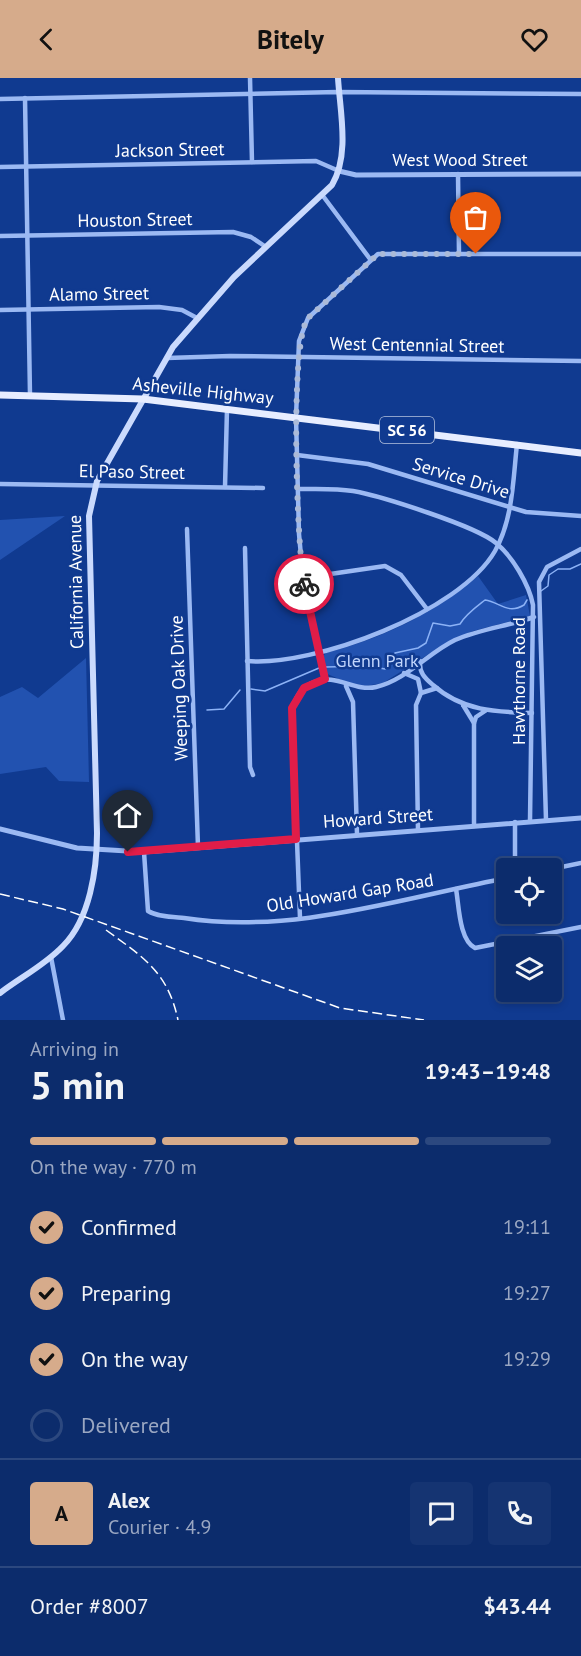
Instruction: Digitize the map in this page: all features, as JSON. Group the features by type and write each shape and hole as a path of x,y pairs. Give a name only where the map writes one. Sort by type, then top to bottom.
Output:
{"main road":[{"name":"California Avenue","path":"0,993 51,957 69,940 76,928 93,878 97,850 89,516 96,484 174,345 196,318 266,248 323,196 339,171 342,154 338,78"},
{"name":"Asheville Highway","path":"0,395 142,399 581,453"}],"street":[{"path":"250,78 252,162"},
{"path":"0,99 338,92 581,94"},
{"path":"25,98 30,395"},
{"name":"Jackson Street","path":"0,167 316,161 339,171"},
{"name":"West Wood Street","path":"339,171 356,175 581,174"},
{"path":"458,174 459,254"},
{"path":"323,196 370,259"},
{"name":"Houston Street","path":"0,236 233,232 251,237 266,248"},
{"path":"325,679 303,579 296,417 299,341 305,322 370,259 383,253 581,254"},
{"name":"Alamo Street","path":"0,310 159,307 182,310 196,318"},
{"path":"174,345 180,357"},
{"name":"West Centennial Street","path":"165,358 299,357 581,361"},
{"path":"225,487 227,409"},
{"path":"247,661 265,663 373,636 427,609 475,577 498,545 510,507 517,444"},
{"name":"Service Drive","path":"297,455 368,464 510,507 541,514 581,516"},
{"name":"El Paso Street","path":"0,484 263,488"},
{"name":"Hawthorne Road","path":"298,489 340,490 368,495 470,529 498,545 529,591 534,617 530,821"},
{"name":"Weeping Oak Drive","path":"187,529 198,847"},
{"path":"245,548 250,767 253,775"},
{"path":"546,820 539,582 547,567 581,549"},
{"path":"303,579 385,566 401,574 427,609"},
{"path":"300,918 292,708 304,688 325,679 363,688 383,685 464,636 534,617"},
{"path":"420,661 422,674 437,688 462,704 485,711 532,713"},
{"path":"404,673 418,680 421,693 416,705 418,830"},
{"path":"346,685 353,700 357,834"},
{"path":"353,700 363,688"},
{"path":"421,693 437,688"},
{"path":"462,704 474,723"},
{"path":"474,825 474,723 476,717 485,711"},
{"name":"Howard Street","path":"0,829 56,843 97,850 144,852 581,818"},
{"path":"515,822 515,858"},
{"name":"Old Howard Gap Road","path":"144,852 147,908 151,913 230,922 300,918 496,880"},
{"path":"562,867 581,863"},
{"path":"456,889 466,936 474,948 581,927"},
{"path":"51,957 63,1020"}],"green space":[{"path":"65,516 0,560 0,520"},
{"name":"Glenn Park","path":"478,576 498,604 526,595 530,616 473,631 451,640 383,683 365,686 346,682 325,673 323,656 326,653 367,640 406,623 443,602"},
{"path":"86,658 89,782 59,781 46,767 0,774 0,697 22,687 38,698"}],"waterway":[{"path":"541,591 548,586 549,575 558,569 570,569 581,564"},
{"path":"325,667 369,666 385,669 395,653 418,648 426,643 433,623 450,626 460,624 485,600 513,609 524,605 527,600"},
{"path":"251,689 265,691 319,668"},
{"path":"207,710 224,709 240,690"}],"railway":[{"path":"0,894 63,909 340,1008 424,1020"},
{"path":"106,930 142,958 161,978 174,1003 178,1020"}],"way so far":[{"path":"304,584 300,556 296,417 299,341 302,327 308,318 378,254 476,254"}],"route":[{"path":"128,852 296,839 292,708 304,688 325,679 304,584"}]}
